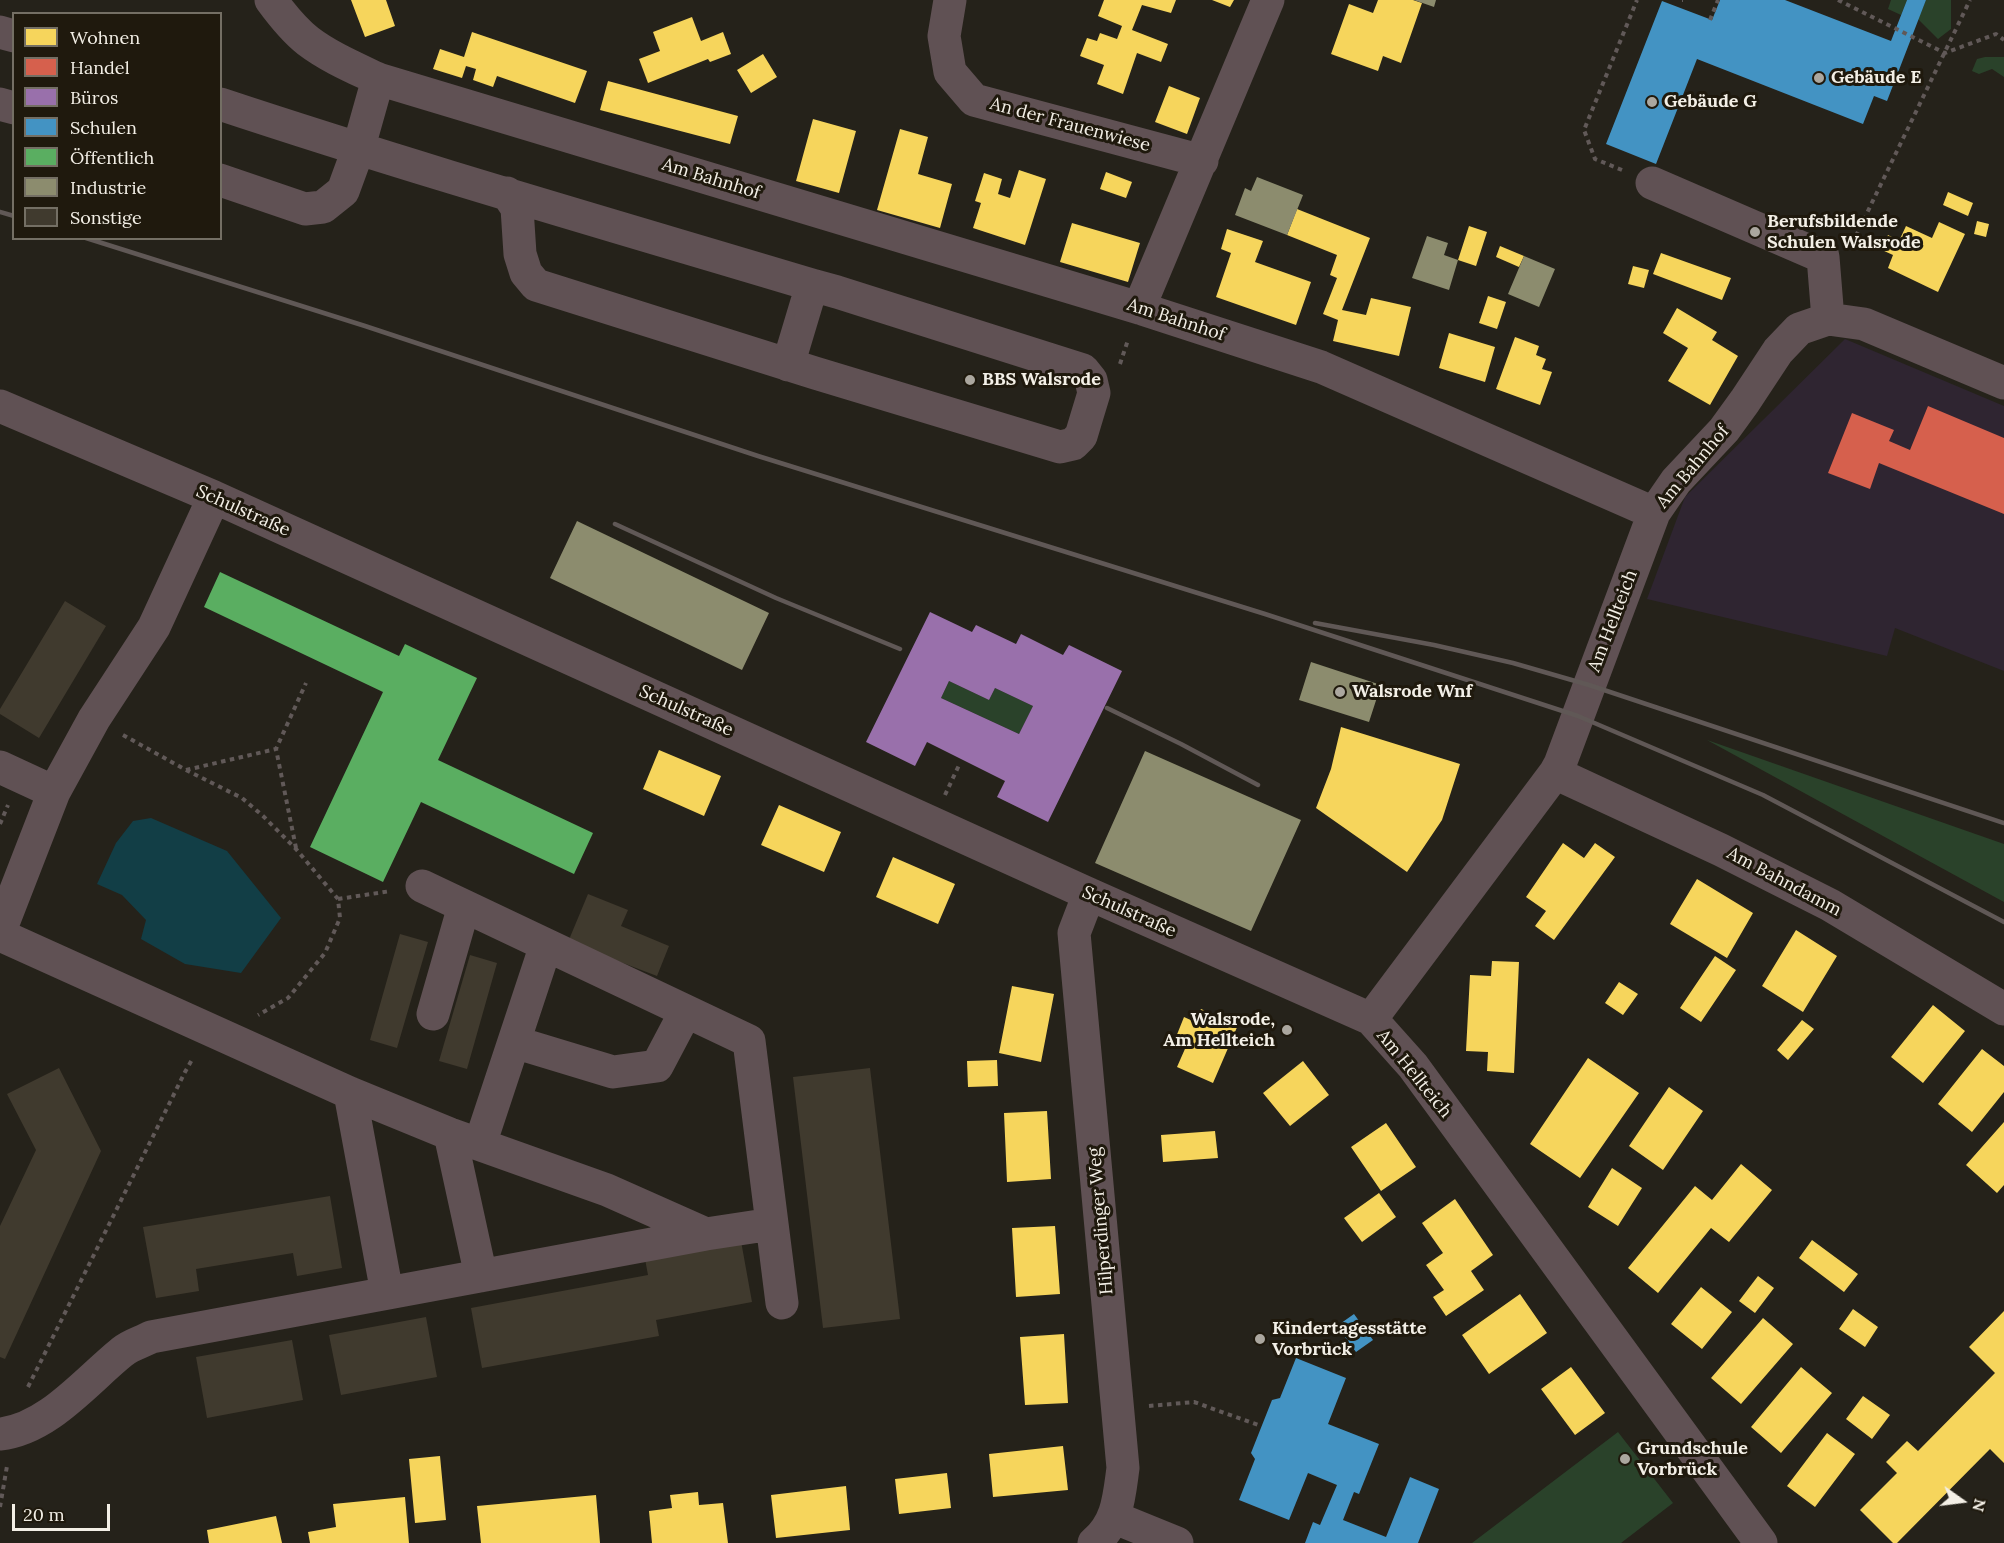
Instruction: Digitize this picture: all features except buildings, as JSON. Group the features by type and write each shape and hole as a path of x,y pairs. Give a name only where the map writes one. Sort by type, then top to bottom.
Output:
{"street":[{"name":"Am Bahnhof","path":"271,0 283,16 308,41 338,60 378,79 1140,308 1321,367 1654,513 1676,481 1724,430 1778,351 1799,329 1827,307 2004,383"},
{"name":"An der Frauenwiese","path":"950,0 944,36 950,72 974,100 1202,160"},
{"path":"1140,308 1268,0"},
{"path":"222,181 305,209 323,207 343,190 358,150 378,79"},
{"path":"222,105 358,150 507,193 812,285 1083,370 1091,380 1094,393 1081,436 1073,444 1060,447 788,365 537,285 526,273 520,254 517,208 507,193"},
{"path":"1652,183 1823,257 1827,307"},
{"path":"788,365 812,285"},
{"name":"Schulstraße","path":"0,406 214,497 1089,894 1371,1019"},
{"path":"214,497 154,627 94,719 54,792 0,933 210,1031 350,1093 465,1139 607,1190 706,1234"},
{"name":"Am Hellteich","path":"1654,513 1555,773 1371,1019 1413,1066 1761,1543"},
{"path":"0,767 54,792"},
{"name":"Am Bahndamm","path":"1555,773 1721,849 1830,905 2004,1010"},
{"path":"422,886 749,1041 782,1303"},
{"name":"Hilperdinger Weg","path":"1089,894 1074,933 1123,1468 1118,1507 1105,1534 1094,1543"},
{"path":"433,1014 464,906"},
{"path":"481,1276 465,1139 514,1042 546,945"},
{"path":"514,1042 613,1072 657,1066 686,1011"},
{"path":"350,1093 387,1293"},
{"path":"7,1433 45,1418 124,1350 151,1337 706,1234 772,1224"},
{"path":"1113,1517 1177,1543"}],"path":[{"path":"1637,0 1584,130 1595,159 1652,183"},
{"path":"1710,20 1718,0"},
{"path":"1838,0 1945,53 1996,34 2004,40"},
{"path":"1827,307 1970,0"},
{"path":"296,849 276,749 306,683"},
{"path":"0,1507 7,1433 185,1072 210,1031 258,1015 288,998 325,953 340,918 338,899 296,849 242,798 94,719"},
{"path":"186,770 276,749"},
{"path":"338,899 422,886"},
{"path":"1119,1408 1194,1402 1261,1426"}],"shaded area":[{"path":"1845,339 2004,406 2004,671 1895,628 1887,656 1647,599 1685,497"}],"green space":[{"path":"1891,0 1907,0 1901,15 1888,9"},
{"path":"1926,0 1951,0 1951,29 1938,39 1918,19"},
{"path":"2004,57 2004,77 1992,69 1979,74 1972,71 1977,59"},
{"path":"949,681 989,700 995,688 1033,706 1019,734 941,698"},
{"path":"1707,740 2004,844 2004,902"},
{"path":"1618,1432 1673,1503 1621,1543 1472,1543"}],"water":[{"path":"151,818 227,851 281,918 241,973 185,964 141,939 146,920 122,895 97,884 116,843 133,821"}],"railway":[{"path":"0,212 12,215"},
{"path":"92,240 365,326 758,456 1265,614 1578,716 1763,795 2004,922"},
{"path":"615,524 776,598 900,649"},
{"path":"1315,623 1434,645 1513,663 1589,685 2004,823"},
{"path":"1107,708 1258,785"}],"place":[{"name":"Gebäude E","path":"1819,78"},
{"name":"Gebäude G","path":"1652,102"},
{"name":"Berufsbildende Schulen Walsrode","path":"1755,232"},
{"name":"BBS Walsrode","path":"970,380"},
{"name":"Walsrode Wnf","path":"1340,692"},
{"name":"Walsrode, Am Hellteich","path":"1287,1030"},
{"name":"Kindertagesstätte Vorbrück","path":"1260,1339"},
{"name":"Grundschule Vorbrück","path":"1625,1459"}]}
